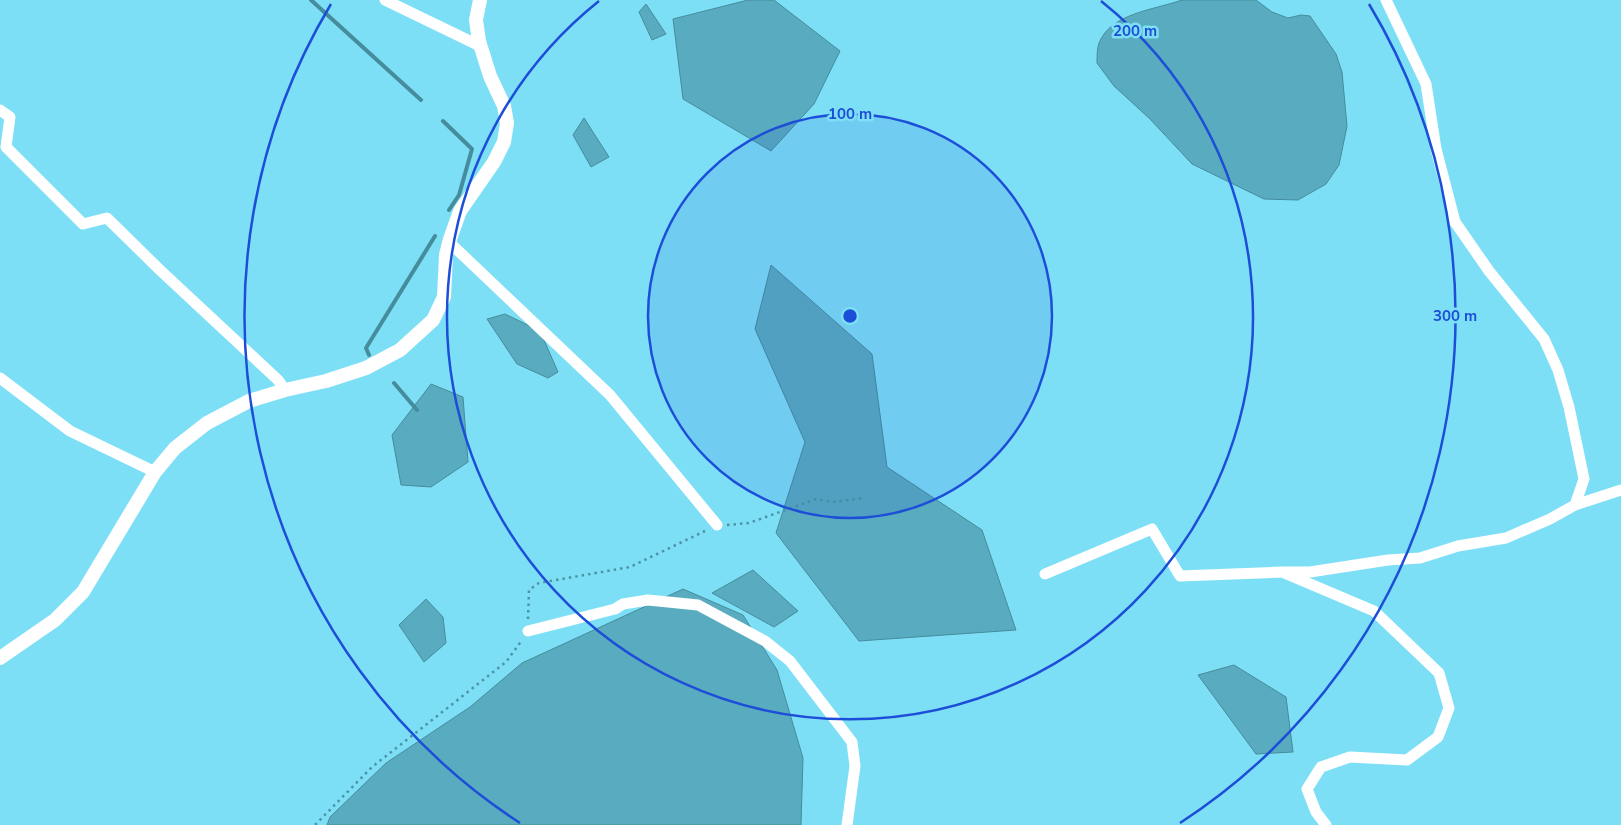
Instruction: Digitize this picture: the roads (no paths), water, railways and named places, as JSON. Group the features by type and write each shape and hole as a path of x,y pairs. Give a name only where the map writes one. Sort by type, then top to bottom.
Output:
{"street":[{"path":"385,0 480,46"},
{"path":"0,658 55,620 83,592 155,472 175,448 206,422 248,401 284,390 311,385 366,368 400,350 433,320 444,297 446,254 460,211 494,162 504,142 507,123 504,106 490,76 480,46 476,20 480,0"},
{"path":"1386,0 1426,84 1436,149 1455,222 1488,271 1544,339 1558,370 1570,407 1584,479 1575,505"},
{"path":"0,110 10,117 6,146 76,218 83,224 107,218 272,374 284,390"},
{"path":"449,242 610,395 717,526"},
{"path":"0,378 70,431 155,472"},
{"path":"1045,574 1152,529 1180,576 1310,572 1388,560 1420,558 1458,546 1506,538 1550,519 1575,505 1621,490"},
{"path":"1282,572 1374,611 1439,673 1449,708 1438,737 1407,760 1350,757 1321,767 1307,790 1316,812 1326,825"},
{"path":"528,631 615,609 623,604 648,600 698,605 765,641 790,660 852,742 855,766 847,825"}],"water":[{"path":"748,0 774,0 840,51 814,104 771,151 683,99 673,19"},
{"path":"1182,0 1256,0 1272,12 1288,18 1301,15 1310,16 1336,54 1342,72 1347,126 1339,165 1326,184 1298,200 1264,199 1192,164 1150,119 1114,86 1097,63 1098,45 1105,33 1113,25 1134,14"},
{"path":"646,4 666,34 652,40 639,12"},
{"path":"584,118 609,157 591,167 573,135"},
{"path":"771,265 872,354 887,467 982,530 1016,630 859,641 776,533 805,442 755,329"},
{"path":"505,314 540,331 558,372 548,378 517,364 487,319"},
{"path":"431,384 463,397 468,462 431,487 401,485 392,435"},
{"path":"753,570 798,611 774,627 712,593"},
{"path":"683,589 743,615 777,670 803,758 801,825 327,825 330,817 386,763 470,707 522,663"},
{"path":"426,599 443,617 446,643 424,662 399,625"},
{"path":"1234,665 1286,697 1293,752 1256,754 1198,675"}],"waterway":[{"path":"311,0 421,100"},
{"path":"443,121 472,149 459,195 449,210"},
{"path":"369,355 366,348 435,236"},
{"path":"394,383 417,410"}]}
